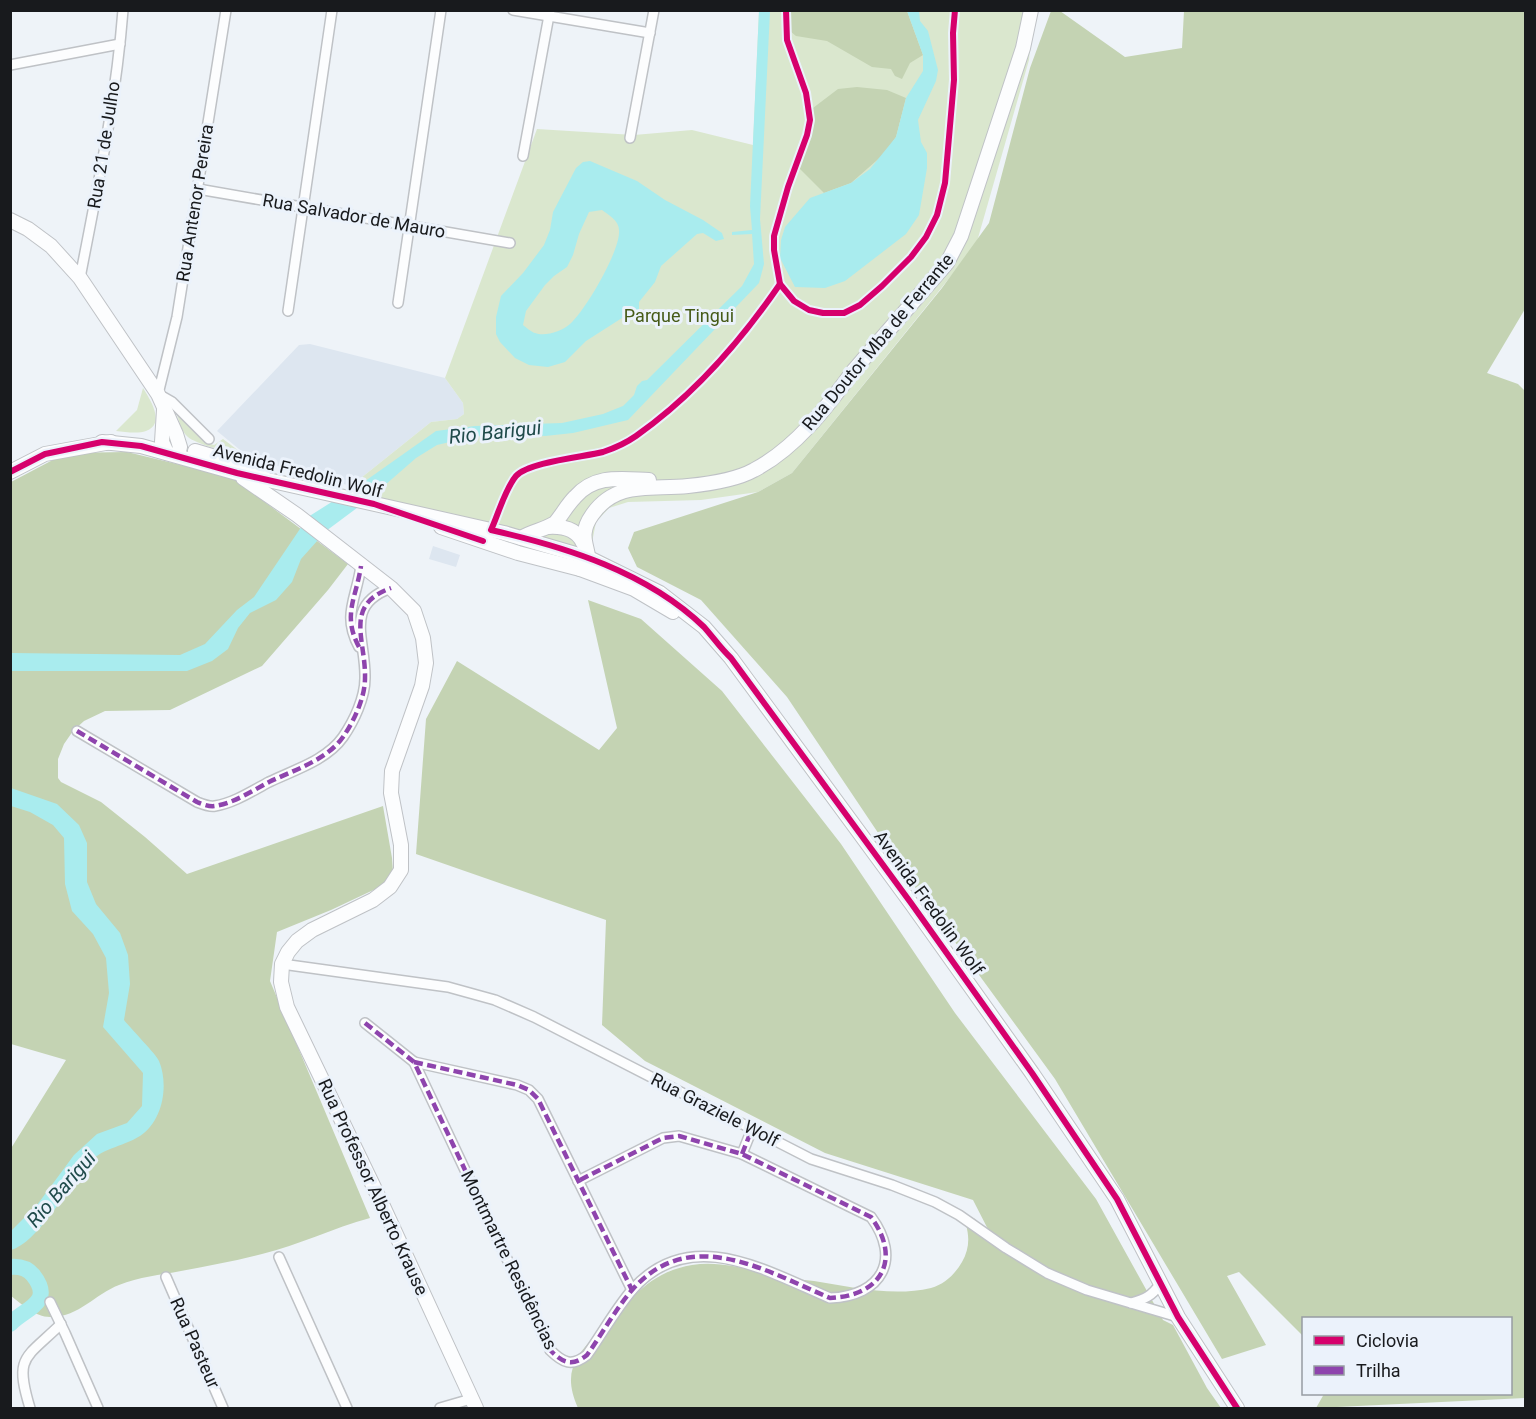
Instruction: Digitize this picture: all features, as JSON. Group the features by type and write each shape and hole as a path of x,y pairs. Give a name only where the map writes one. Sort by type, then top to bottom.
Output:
{"main road":[{"name":"Rua Doutor Mba de Ferrante","path":"583,543 590,518 602,502 619,492 635,488 689,486 708,482 753,471 779,455 798,438 842,387 854,369 947,263 968,218 1024,46 1032,10"},
{"path":"10,220 28,229 51,246 80,278 158,394 164,408 172,449"},
{"name":"Avenida Fredolin Wolf","path":"10,472 45,454 102,442 132,440 243,464 294,484"},
{"name":"Avenida Fredolin Wolf","path":"172,449 237,473 504,533 589,558 638,586 726,654 911,903 1032,1073 1117,1199 1178,1317 1237,1408"},
{"path":"237,473 298,516 390,588 414,611 423,638 426,663 422,686 392,771 391,793 401,845 400,870 390,886 373,900 312,930 297,941 288,951 282,964"},
{"name":"Rua Doutor Mba de Ferrante","path":"521,538 532,531 548,527 561,516 584,487 597,480 615,478 708,482"},
{"path":"294,484 292,508 298,516"},
{"name":"Avenida Fredolin Wolf","path":"371,503 518,553 638,586"},
{"path":"548,527 562,527 577,533 589,558 587,567 580,569"},
{"path":"495,545 498,536 504,533"},
{"path":"518,553 521,538"},
{"name":"Rua Professor Alberto Krause","path":"282,964 281,982 287,1007 382,1204 474,1404"}],"street":[{"name":"Rua 21 de Julho","path":"80,278 103,159 123,10"},
{"name":"Rua Antenor Pereira","path":"158,394 177,317 226,10"},
{"path":"288,311 332,10"},
{"path":"398,303 441,10"},
{"path":"513,10 549,14 650,33"},
{"path":"630,138 654,10"},
{"path":"523,156 549,14"},
{"path":"10,65 120,44"},
{"name":"Rua Salvador de Mauro","path":"198,189 510,243"},
{"path":"158,394 172,402 209,440"},
{"path":"361,566 350,620 352,633 362,652"},
{"path":"77,730 197,802 213,807 236,799 331,751 343,737 358,710 365,679 361,615 371,597 390,588"},
{"path":"357,589 371,597"},
{"name":"Rua Graziele Wolf","path":"282,964 448,987 495,999 602,1051 811,1159 892,1185 935,1202 959,1215 1047,1273 1086,1290 1178,1317"},
{"name":"Montmartre Residências","path":"365,1023 414,1062 517,1085 529,1090 538,1099 632,1290"},
{"name":"Montmartre Residências","path":"414,1062 550,1350 558,1358 569,1362 579,1361 587,1355 632,1290 653,1272 678,1260 724,1257 744,1262 830,1298 845,1298 860,1294 875,1284 885,1266 886,1248 881,1230 871,1217 742,1154 679,1136 663,1138 578,1182"},
{"path":"742,1154 752,1130"},
{"path":"279,1257 347,1408"},
{"name":"Rua Pasteur","path":"166,1277 223,1408"},
{"path":"1131,1303 1148,1298 1155,1293 1160,1284"},
{"path":"50,1302 98,1408"},
{"path":"30,1408 21,1372 24,1360 61,1324"},
{"path":"440,1408 474,1404"}],"shaded area":[{"path":"310,344 445,378 463,403 464,414 457,419 431,422 351,486 251,459 217,431 299,345"},
{"path":"433,546 460,555 456,567 429,559"}],"green space":[{"name":"Parque Tingui","path":"759,11 1033,11 1029,60 976,245 792,473 758,492 701,500 628,502 609,508 596,522 589,558 347,493 351,486 431,422 457,419 464,414 463,403 445,378 537,129 634,135 692,130 753,145"},
{"path":"789,11 907,11 923,55 910,63 902,79 895,76 891,69 872,67 827,41 796,36 790,31"},
{"path":"1051,11 1060,11 1125,57 1182,48 1184,11 1525,11 1525,309 1487,373 1518,384 1526,392 1525,1398 1316,1408 1323,1395 1512,1395 1512,1317 1302,1317 1302,1335 1239,1272 1227,1276 1266,1345 1222,1359 1055,1079 909,879 787,697 701,600 637,567 628,548 634,532 758,492 792,473 942,288 989,223 1030,68"},
{"path":"857,87 887,90 906,98 896,137 884,154 851,183 824,193 798,167 812,130 813,108 838,89"},
{"path":"143,388 155,411 155,423 152,428 143,432 116,431 137,410"},
{"path":"179,413 207,443 214,445 223,439 239,451 221,450 192,440 182,430 177,415"},
{"path":"127,452 231,477 348,564 262,666 170,710 105,711 84,721 64,744 58,759 58,778 61,782 101,802 187,874 383,806 393,872 384,885 277,932 270,981 370,1218 262,1254 127,1282 110,1289 78,1310 50,1317 34,1312 11,1296 10,1150 66,1060 11,1044 11,482 66,453"},
{"path":"588,600 641,619 722,691 841,844 955,1013 1096,1199 1163,1320 1173,1325 1207,1388 1221,1408 578,1408 571,1385 571,1376 582,1350 640,1290 662,1275 676,1269 692,1265 716,1264 786,1278 858,1288 916,1291 941,1284 962,1262 967,1249 968,1236 966,1223 960,1211 975,1219 994,1241 973,1200 825,1153 645,1061 602,1025 606,920 416,854 426,719 457,661 599,750 617,728"}],"water":[{"name":"Rio Barigui","path":"759,11 770,11 760,219 764,264 759,283 628,420 573,433 545,436 515,433 471,437 437,445 416,458 369,499 326,531 301,559 292,582 276,600 250,613 238,628 228,649 212,661 187,671 11,671 11,653 180,655 205,644 237,610 254,597 308,517 368,479 436,431 475,426 562,423 603,414 623,406 634,395 637,386 647,380 742,286 754,264 752,234 732,235 732,232 752,230 750,206"},
{"path":"907,11 919,11 920,21 928,31 938,70 936,81 918,120 921,142 927,153 927,168 919,215 906,234 845,281 825,288 795,287 780,258 781,240 785,227 810,198 851,183 870,169 896,137 906,98 923,71 923,55"},
{"path":"590,161 637,181 665,200 703,220 722,233 724,239 716,241 703,233 697,234 661,266 655,282 639,302 639,314 622,318 586,341 565,362 548,367 529,365 515,358 500,342 496,334 496,317 501,296 523,273 544,245 550,230 553,212 576,168 583,162","holes":["602,210 613,218 619,230 614,251 593,294 567,327 548,334 532,332 523,325 526,311 545,285 567,267 589,212"]},
{"name":"Rio Barigui","path":"11,788 57,804 79,825 87,843 87,882 96,904 120,933 128,955 130,984 124,1020 159,1061 163,1091 159,1112 148,1129 133,1140 91,1160 41,1226 21,1245 11,1250 11,1231 37,1205 74,1155 97,1134 127,1123 142,1106 143,1073 103,1027 109,993 106,958 93,934 72,911 65,884 64,838 53,825 30,812 11,806"}],"waterway":[{"path":"10,1267 23,1268 31,1273 39,1284 41,1292 35,1304 10,1324"}],"marked path":[{"path":"359,647 351,625 351,616 361,566"},
{"path":"77,731 197,802 213,806 236,799 319,758 343,737 358,709 365,686 360,625 362,614 367,604 376,595 391,588"},
{"path":"365,1023 414,1062 550,1350 563,1360 577,1361 587,1355 632,1290 655,1270 678,1260 703,1256 729,1259 755,1266 830,1298 848,1296 863,1290 874,1283 882,1272 885,1247 880,1232 871,1217 742,1154 679,1136 663,1138 578,1181"},
{"path":"414,1062 517,1085 529,1090 538,1099 632,1290"},
{"path":"742,1154 752,1129"}],"cycle path":[{"path":"780,284 774,236 810,120 806,93 787,40 786,10"},
{"path":"955,10 954,80 945,183 937,215 926,237 911,257 860,305 844,313 809,310 794,301 780,284 715,366 677,403 636,436 603,452 532,467 516,476 505,495 491,530 576,554 631,577 682,608 704,627 731,658 911,903 1032,1073 1117,1199 1178,1317 1237,1408"},
{"path":"10,472 45,454 102,442 141,446 237,473 374,504 483,541"}]}
